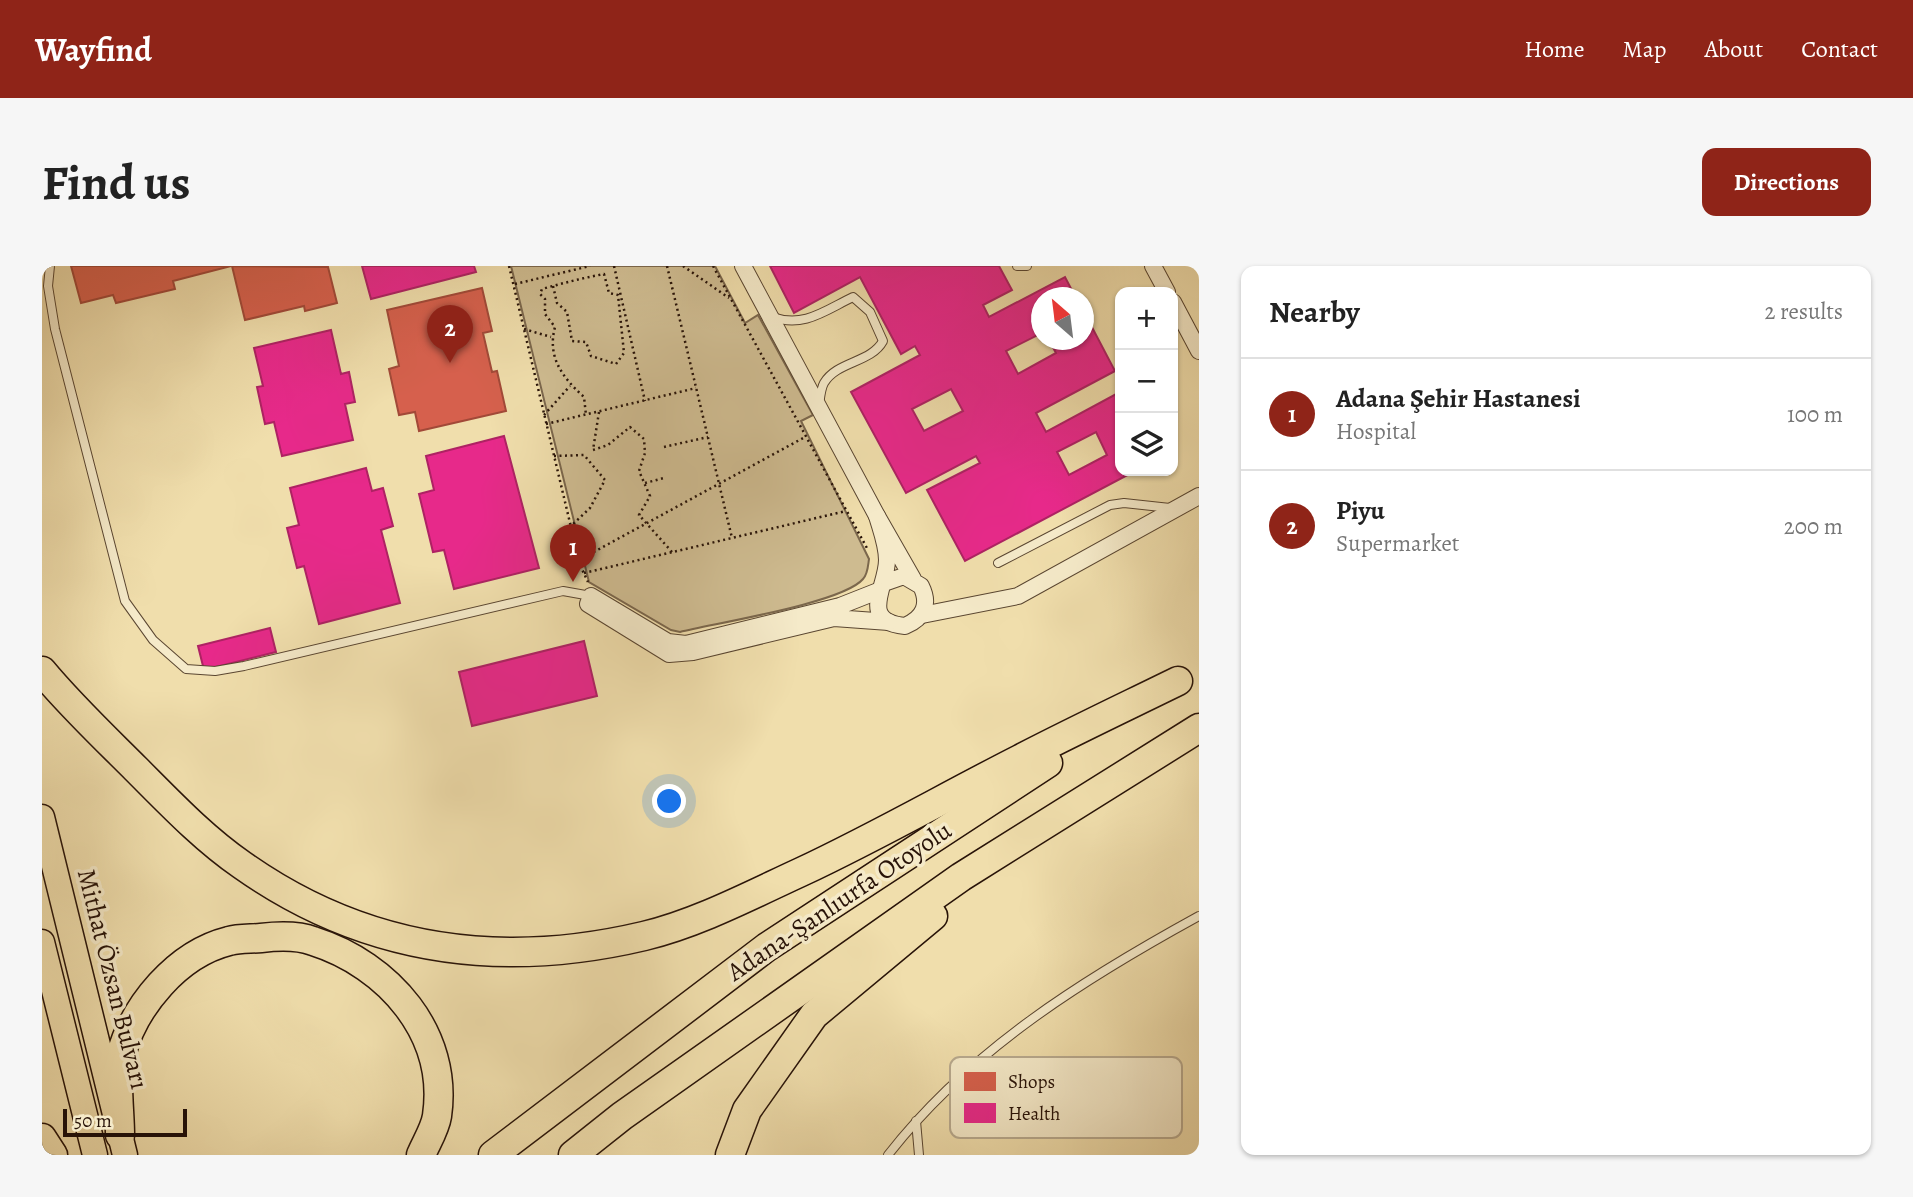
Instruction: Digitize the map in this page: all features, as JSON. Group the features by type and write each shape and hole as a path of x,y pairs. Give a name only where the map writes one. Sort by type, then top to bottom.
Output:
{"highway":[{"path":"42,671 66,701 188,822 261,877 291,896 335,916 407,943 484,953 533,953 588,947 648,935 707,914 839,855 1188,674"},
{"name":"Adana-Şanlıurfa Otoyolu","path":"493,1155 767,947 955,822 1188,674"},
{"name":"Adana-Şanlıurfa Otoyolu","path":"573,1155 774,1007 983,863 1199,728"},
{"path":"730,1155 747,1110 814,1015 932,918 983,863"},
{"path":"123,1145 120,1058 136,1012 163,981 192,959 228,941 282,936 312,940 365,966 382,978 418,1018 432,1050 439,1079 437,1118 421,1155"},
{"path":"42,1138 53,1155"}],"main road":[{"name":"Mithat Özsan Bulvarı","path":"42,817 123,1145"},
{"path":"42,942 95,1155"}],"street":[{"path":"743,266 877,516 926,595 922,615"},
{"path":"1153,266 1164,287"},
{"path":"1178,311 1199,351"},
{"path":"914,579 904,576 840,607 675,645 591,591 588,604 669,654 693,652 834,618 889,622 905,626 922,615 1018,596 1199,496"},
{"path":"877,516 888,557 879,612 889,622"}],"lane":[{"path":"50,266 48,286 55,329 125,601 153,640 186,669 215,671 244,666 563,592 591,591"},
{"path":"1017,266 1027,266"},
{"path":"770,316 790,323 808,319 853,297 870,312 883,341 877,352 845,367 825,382 818,407"},
{"path":"998,563 1110,505 1124,503 1176,509"},
{"path":"983,1057 1079,986 1199,916"},
{"path":"888,1155 915,1121 950,1088"},
{"path":"915,1121 919,1155"}],"path":[{"path":"509,266 579,560 591,591"},
{"path":"513,284 590,266"},
{"path":"614,266 645,401"},
{"path":"667,266 732,538"},
{"path":"683,266 731,299"},
{"path":"713,266 871,554"},
{"path":"553,286 557,303 567,312 572,341 586,342 591,356 616,364 624,353 618,295 609,293 604,274 553,286 542,289 540,294 545,299 544,314 555,327 552,352 561,375 584,397 586,415"},
{"path":"524,329 552,338"},
{"path":"544,415 571,385"},
{"path":"547,424 696,388"},
{"path":"599,412 593,450 608,445 630,427 644,439 645,453 639,471 650,496 639,515 672,552"},
{"path":"664,447 708,437"},
{"path":"579,560 805,437"},
{"path":"554,456 584,455 605,480 590,508 571,526"},
{"path":"645,483 664,478"},
{"path":"583,573 846,511"}],"shaded area":[{"path":"511,266 715,266 745,323 758,315 813,415 801,421 869,559 863,579 851,588 806,604 680,632 671,630 589,582"}],"building: Shops":[{"path":"71,266 231,266 173,281 175,289 116,303 113,295 81,303"},
{"path":"232,266 328,267 337,303 305,311 304,306 245,320"},
{"path":"482,288 492,331 483,333 492,372 497,371 506,411 419,431 415,412 399,415 389,369 399,366 387,310"}],"building: Health":[{"path":"362,266 474,266 476,272 371,299"},
{"path":"770,266 999,266 1012,290 983,305 989,317 1031,295 1031,338 1006,351 1018,374 1056,353 1054,350 1094,350 1094,331 1115,371 1036,413 1046,432 1115,395 1115,476 1126,476 965,561 927,490 980,463 976,456 906,493 851,392 920,355 915,346 901,354 860,277 794,313","holes":["951,389 963,411 924,431 912,409","1096,432 1107,455 1069,475 1057,452"]},
{"path":"1065,277 1070,287 1046,287"},
{"path":"331,330 341,374 349,372 355,402 345,404 353,440 282,456 274,422 265,424 257,387 263,386 254,348"},
{"path":"504,436 539,568 454,589 444,550 433,552 419,494 434,490 426,456"},
{"path":"366,468 372,491 383,488 393,526 381,530 400,603 319,624 304,566 297,568 287,528 299,525 290,488"},
{"path":"270,628 276,652 204,670 198,646"},
{"path":"584,641 597,696 472,726 459,672"}],"place":[{"name":"Piyu","path":"450,363"},
{"name":"Adana Şehir Hastanesi","path":"573,582"}]}
